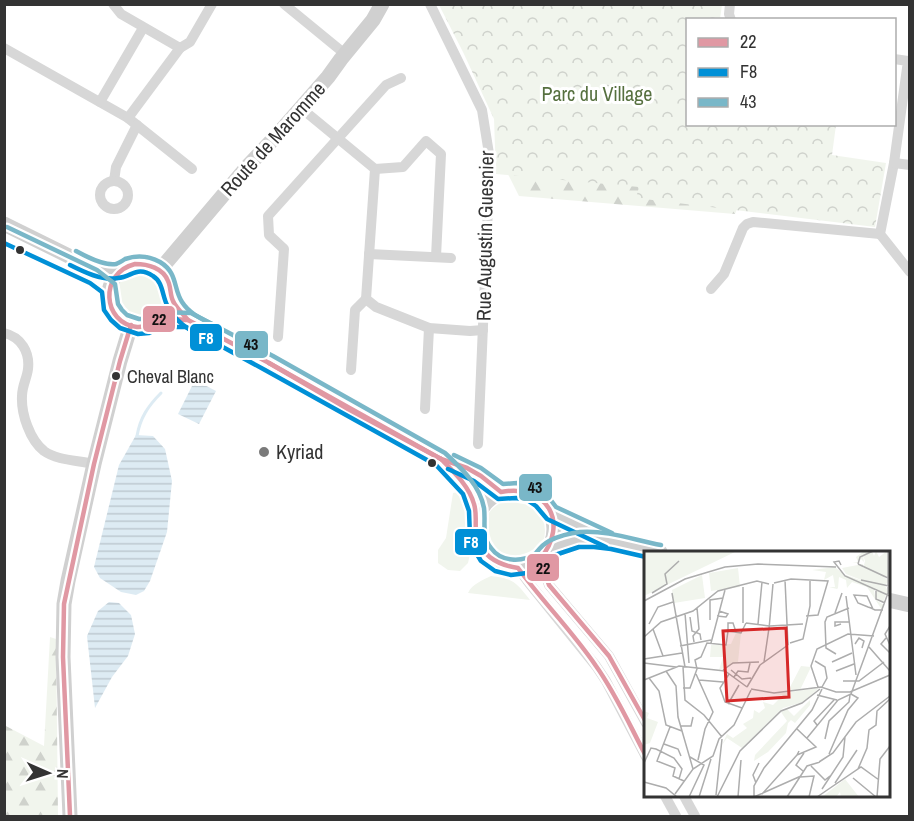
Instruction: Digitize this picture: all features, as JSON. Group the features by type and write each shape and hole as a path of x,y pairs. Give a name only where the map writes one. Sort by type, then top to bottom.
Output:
{"street":[{"path":"113,4 121,15 180,48"},
{"path":"114,181 116,167 133,122 180,48 190,42 212,4"},
{"path":"284,4 345,54"},
{"name":"Route de Maromme","path":"159,271 327,77 373,21 382,4"},
{"name":"Rue Augustin Guesnier","path":"430,4 482,110 490,160 478,444"},
{"path":"100,102 143,28"},
{"path":"4,48 133,122 192,169"},
{"path":"880,234 894,163 909,61"},
{"path":"279,337 284,249 269,235 268,216 386,85 401,78"},
{"path":"301,108 375,169 403,167 426,141 441,154 436,257"},
{"path":"894,163 909,165"},
{"path":"351,370 355,310 366,299 375,169"},
{"path":"711,289 724,274 743,228 753,222 880,234 909,272"},
{"path":"4,224 91,267 120,271"},
{"path":"4,234 94,278 109,288"},
{"path":"369,254 451,258"},
{"path":"160,320 168,310 171,298 169,283 152,266 144,264 127,266 115,276 109,288 108,298 116,315 131,325 146,326 160,320 188,320"},
{"path":"171,298 188,320 441,459 467,468 501,492"},
{"path":"366,299 376,307 429,328 483,330"},
{"path":"70,816 63,657 64,604 94,464 131,325"},
{"path":"425,409 429,328"},
{"path":"4,333 16,338 27,354 28,366 22,402 34,439 42,450 51,455 94,464"},
{"path":"441,459 470,492 474,502 476,532 480,547 496,563 518,568 530,565 544,554 576,540 610,540"},
{"path":"477,520 483,507 492,498 509,490 527,491 547,506 554,529 552,541 544,554 549,585 609,656 644,721"},
{"path":"551,513 610,540 656,551"},
{"path":"518,568 596,666 644,755"},
{"path":"890,600 908,605"},
{"path":"666,797 676,816"},
{"path":"685,797 695,816"}],"green space":[{"name":"Parc du Village","path":"439,5 722,5 720,18 686,18 686,126 836,126 832,155 886,163 875,227 636,198 639,187 496,174 494,119"},
{"path":"503,164 741,199 735,214 519,196"},
{"path":"140,271 149,272 156,278 162,285 162,303 156,310 149,316 140,317 131,316 124,310 118,303 117,294 118,285 124,278 131,272"},
{"path":"458,492 467,512 466,538 470,554 468,563 460,571 448,570 438,563 438,550 446,538 453,493"},
{"path":"514,500 526,502 536,509 543,519 545,531 543,543 536,553 526,560 514,562 502,560 492,553 485,543 483,531 485,519 492,509 502,502"},
{"path":"491,576 514,582 530,600 468,593 475,585"},
{"path":"50,637 56,639 58,816 5,816 4,725 44,746"}],"shaded area":[{"path":"195,380 216,391 199,424 178,414"},
{"path":"136,435 153,436 165,449 172,481 167,532 150,581 144,591 136,595 121,592 100,578 94,567 119,465"},
{"path":"109,602 119,603 131,615 135,634 128,656 112,677 95,708 87,636 98,611"}],"waterway":[{"path":"137,436 145,413 161,393"}],"transit line":[{"name":"43","path":"7,227 97,270 115,284 118,304 127,315 144,319 159,312 191,313 273,356 445,453 469,478 478,492 484,508 486,539 495,553 500,556 518,560 536,553 549,541 580,532 611,534 661,545"},
{"name":"F8","path":"4,243 90,283 102,292 104,310 120,328 138,334 149,333 162,327 186,327 436,465 463,494 469,511 472,546 481,561 495,571 511,575 527,573 542,566 555,555 579,547 611,549 644,557"},
{"name":"43","path":"76,251 106,264 116,264 125,259 138,257 152,258 160,262 170,271 179,297 185,306 195,315 212,324"},
{"name":"22","path":"135,264 150,266 163,273 169,283 174,304 188,320 162,318 137,327 125,324 117,317 111,308 109,297 111,287 115,277 123,269 135,264"},
{"name":"F8","path":"70,265 93,275 112,279 139,272 153,276 159,282 167,305 174,316 204,338"},
{"name":"22","path":"188,320 269,363"},
{"name":"22","path":"70,816 63,657 64,604 94,464 131,325"},
{"name":"22","path":"269,363 441,459"},
{"name":"22","path":"269,363 441,459"},
{"name":"43","path":"454,455 481,468 503,484 517,483 533,486 547,495 556,507 612,533"},
{"name":"22","path":"441,459 467,468 501,492 517,491 531,494 549,509 553,520 553,532 549,545 540,559 549,585 609,656 644,718"},
{"name":"22","path":"441,459 472,497 480,546 496,561 518,568 578,641 610,688 644,752"},
{"name":"F8","path":"448,469 474,481 498,499 527,500 536,506 547,519 606,547"}],"place":[{"name":"Cheval Blanc","path":"116,376"},
{"name":"Kyriad","path":"264,452"}]}
